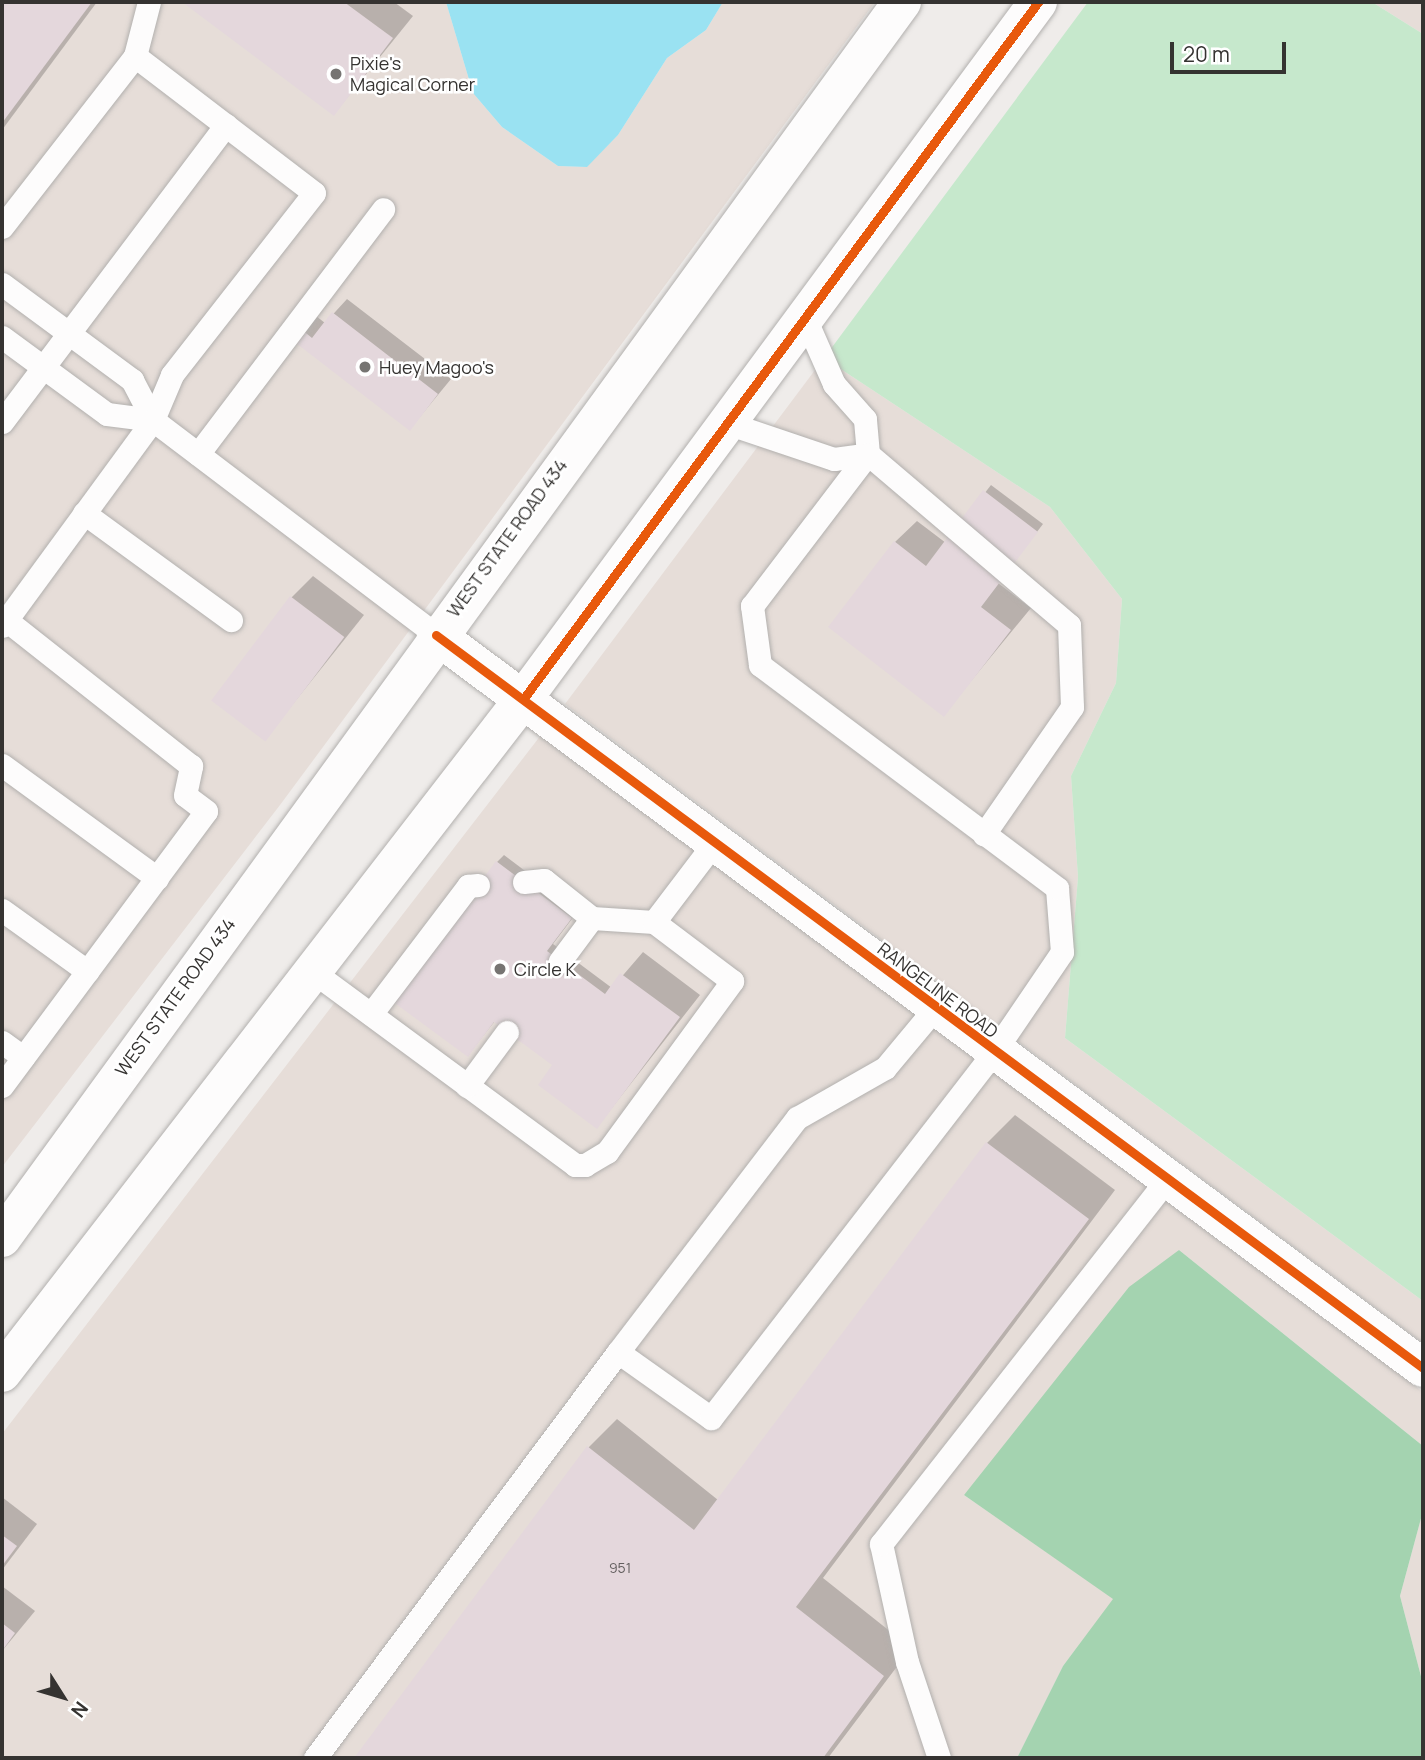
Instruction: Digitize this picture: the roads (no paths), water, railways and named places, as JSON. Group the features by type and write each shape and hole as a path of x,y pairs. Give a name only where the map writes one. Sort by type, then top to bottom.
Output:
{"main road":[{"name":"WEST STATE ROAD 434","path":"8,1218 902,2"},
{"path":"2,1373 524,698 1038,2"},
{"name":"RANGELINE ROAD","path":"436,635 524,698 1166,1180 1423,1368"}],"lane":[{"path":"2,227 135,56 149,2"},
{"path":"2,1086 206,811 185,795 191,766 4,623 153,420 172,375 314,193 135,56"},
{"path":"2,422 67,332 226,125"},
{"path":"198,454 383,209"},
{"path":"2,284 132,380 153,420 436,635"},
{"path":"618,1352 711,1418 995,1052 1062,952 1057,888 760,665 752,606 867,454 865,419 834,384 805,318"},
{"path":"2,337 107,414 153,420"},
{"path":"727,423 835,459 867,454 1069,625 1072,707 984,834"},
{"path":"84,513 231,620"},
{"path":"2,765 157,878"},
{"path":"654,922 714,842"},
{"path":"312,971 575,1165 607,1152 732,981 654,922 592,918 544,880 524,882"},
{"path":"371,1014 468,895"},
{"path":"2,910 87,971"},
{"path":"560,961 592,918"},
{"path":"315,1758 618,1352 797,1118 885,1068 935,1007"},
{"path":"467,1086 508,1032"},
{"path":"2,1042 23,1058"},
{"path":"939,1758 907,1662 881,1544 1166,1180"}],"water":[{"path":"446,2 723,2 706,30 667,58 618,135 587,167 558,166 502,127 473,93"}],"place":[{"name":"Pixie's Magical Corner","path":"336,74"},
{"name":"Huey Magoo's","path":"365,367"},
{"name":"Circle K","path":"500,969"}]}
